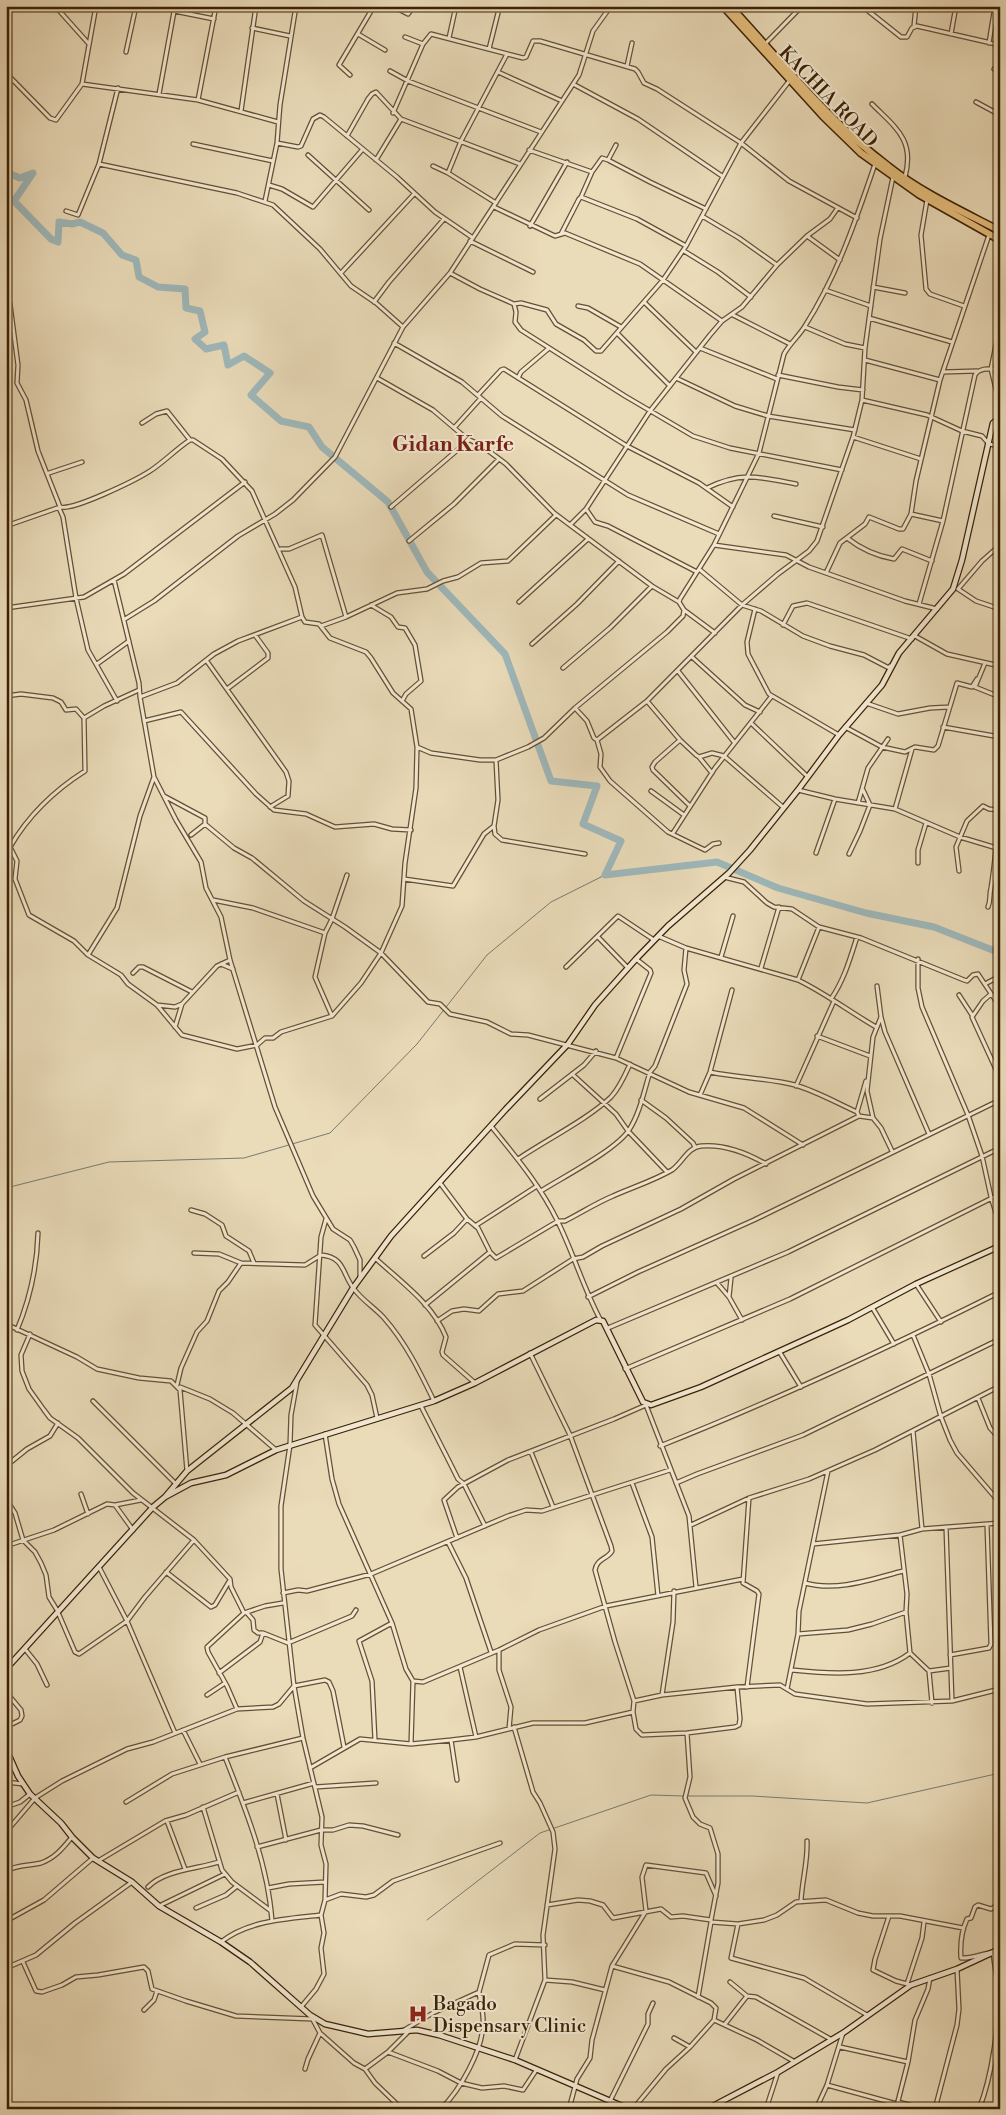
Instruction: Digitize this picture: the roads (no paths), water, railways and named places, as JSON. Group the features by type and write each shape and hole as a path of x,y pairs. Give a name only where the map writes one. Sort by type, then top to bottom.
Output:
{"highway":[{"name":"KACHIA ROAD","path":"723,6 765,45 838,124 871,154 904,178 947,204 1000,231"},
{"name":"KACHIA ROAD","path":"735,8 744,26 790,79 836,129 875,164 927,199 1000,240"}],"street":[{"path":"6,10 9,6"},
{"path":"55,6 89,45"},
{"path":"6,73 53,120 56,120 82,84 96,6"},
{"path":"126,52 136,6"},
{"path":"198,100 216,6"},
{"path":"240,111 256,6"},
{"path":"265,201 277,143 278,122 296,6"},
{"path":"350,75 339,65 374,6"},
{"path":"392,6 404,14 408,14 414,6"},
{"path":"449,38 456,6"},
{"path":"125,619 154,601 238,536 293,500 336,457 393,343 403,327 450,273 494,207 573,84 582,67 593,31 610,6"},
{"path":"765,45 802,6"},
{"path":"862,6 901,37 910,36 914,26 916,6"},
{"path":"951,34 956,6"},
{"path":"989,43 995,6"},
{"path":"158,94 175,7 214,19"},
{"path":"489,49 498,13"},
{"path":"914,26 1000,45"},
{"path":"252,28 290,36"},
{"path":"358,34 385,50"},
{"path":"393,113 423,44 431,34 523,58 526,57 535,40 627,66 638,72 648,86 657,89 741,143 782,176 857,218"},
{"path":"405,37 423,44"},
{"path":"627,66 632,43"},
{"path":"448,173 461,141 507,54"},
{"path":"994,69 1000,71"},
{"path":"390,71 408,81 541,132"},
{"path":"498,72 562,100"},
{"path":"450,273 480,290 514,304 525,304 547,310 556,324 584,340 599,352 664,280 684,251 741,143 790,79"},
{"path":"82,84 198,100 278,122"},
{"path":"573,84 638,119 722,176"},
{"path":"66,211 78,215 99,164 118,88"},
{"path":"347,136 374,92 400,119 520,164"},
{"path":"976,102 1000,114"},
{"path":"872,104 902,134 906,144 908,163 904,178"},
{"path":"277,143 301,146 313,119 320,115 330,121 414,194 472,240 533,272"},
{"path":"376,160 400,119"},
{"path":"193,144 273,160"},
{"path":"608,160 616,145"},
{"path":"269,185 282,189 313,208 362,150"},
{"path":"529,150 592,172"},
{"path":"308,155 369,210"},
{"path":"561,234 600,159 608,160 706,209"},
{"path":"530,226 567,162"},
{"path":"99,164 229,191 265,201 279,209 300,229 351,286 374,302 403,327"},
{"path":"679,602 714,545 759,453 778,374 790,344 804,327 840,260 857,218 875,164"},
{"path":"432,166 448,173 496,203"},
{"path":"597,740 647,701 742,605 778,574 798,560 817,542 853,437 862,400 869,318 880,239 893,177"},
{"path":"341,273 414,194"},
{"path":"581,197 636,219 686,246"},
{"path":"927,199 921,235 926,289 930,294 964,306"},
{"path":"494,207 530,226 555,236 565,233 626,257 664,280 722,322"},
{"path":"570,526 586,509 650,410 696,352 722,322 751,297 777,266 838,209"},
{"path":"702,216 739,238 777,266"},
{"path":"374,302 444,219"},
{"path":"826,573 837,547 864,524 869,517 899,530 903,529 911,514 921,459 940,380 989,235"},
{"path":"807,236 840,260"},
{"path":"684,251 718,272 751,297"},
{"path":"874,287 905,293"},
{"path":"825,290 871,306"},
{"path":"6,298 10,304 18,364 16,383 26,400 38,451 49,473 62,517 76,598 88,650 117,701"},
{"path":"645,303 696,352"},
{"path":"514,304 517,326 548,348 693,436 712,444 842,470"},
{"path":"578,306 588,308 621,327"},
{"path":"732,315 790,344"},
{"path":"869,318 952,342"},
{"path":"804,327 845,344 865,348"},
{"path":"956,589 993,423 999,418 999,401 991,369 999,330"},
{"path":"617,333 670,386"},
{"path":"393,343 444,370 502,416 628,495 719,534"},
{"path":"518,378 521,372 548,348"},
{"path":"700,348 777,379"},
{"path":"865,360 940,380"},
{"path":"454,428 501,370 504,369 627,446 707,488 733,507"},
{"path":"943,372 1000,369"},
{"path":"919,604 943,521 977,371"},
{"path":"778,374 838,387 863,390"},
{"path":"377,378 433,410 469,440 482,446 499,459 556,515 652,586 679,602 684,610 715,633"},
{"path":"676,378 735,406 768,416 855,430"},
{"path":"862,400 931,417 962,431 982,436 989,444 1000,446"},
{"path":"6,696 21,694 57,699 66,710 76,710 84,718 85,771 67,781 28,820 8,845 16,855 15,879 27,913 74,941 88,956 121,975 128,984 157,1005 186,1037 231,1048 257,1045 265,1038 273,1038 281,1032 332,1016 361,983 381,954 400,914 416,788 417,747 411,709 392,693 366,652 330,638 321,626 316,623 305,622 302,618 296,587 266,518 252,491 245,482 222,459 190,440 167,411 156,414 142,422"},
{"path":"853,437 921,459"},
{"path":"6,526 103,495 150,471 190,440"},
{"path":"391,507 469,440"},
{"path":"409,541 454,504 499,459"},
{"path":"49,473 82,462"},
{"path":"707,488 732,478 748,476 796,484"},
{"path":"6,608 84,598 169,542 245,482"},
{"path":"586,509 595,522 608,526 698,571 742,605 762,611 802,636 864,655 889,668 899,653 956,589 1000,545"},
{"path":"911,514 943,521"},
{"path":"321,626 399,593 427,589 443,581 458,577 481,562 508,561 556,515"},
{"path":"774,516 823,527"},
{"path":"276,540 281,550 289,549 322,535 346,617"},
{"path":"847,538 864,549 884,558 894,559 902,549 932,561"},
{"path":"519,602 588,539"},
{"path":"714,545 786,555 826,573 905,601 938,609"},
{"path":"532,644 577,604 619,562"},
{"path":"114,580 125,619 154,777 176,820 201,862 206,888 221,917 233,970 275,1107 291,1148 313,1196 333,1229 350,1240 354,1246 360,1260 360,1278"},
{"path":"563,668 610,628 652,586"},
{"path":"956,589 976,601 1000,609"},
{"path":"783,625 793,606 807,603 914,638 947,654 1000,666"},
{"path":"371,605 390,617 398,627 405,628 415,645 421,681 406,694 402,701"},
{"path":"417,747 431,753 452,757 496,760 528,747 544,738 575,708 667,632 683,616 684,610"},
{"path":"755,610 747,642 748,654 771,697 838,735"},
{"path":"140,697 177,683 206,660 238,641 302,618"},
{"path":"227,688 268,658 268,653 255,635"},
{"path":"97,664 129,641"},
{"path":"165,1497 187,1471 292,1388 353,1288 391,1236 568,1044 594,1006 636,959 750,850 808,777 838,735 887,678 899,653"},
{"path":"692,657 745,705 760,712"},
{"path":"206,660 286,772 289,781 288,796 270,807"},
{"path":"845,727 882,746 905,752 913,748 934,750 957,683 972,687 985,662"},
{"path":"678,671 734,742"},
{"path":"977,679 975,684 977,689 1000,697"},
{"path":"84,718 104,706 139,690"},
{"path":"673,833 734,742 771,697"},
{"path":"647,701 680,740 699,757 712,773"},
{"path":"866,703 898,714 930,708 950,707"},
{"path":"575,708 587,721 594,738 597,740 600,768 610,781 668,832 705,850 713,844 719,843"},
{"path":"144,721 181,712 256,794 270,807 279,812 306,814 335,827 374,824 392,829 411,830"},
{"path":"751,723 808,777"},
{"path":"943,727 1000,737"},
{"path":"858,803 868,768 888,739"},
{"path":"680,740 652,767 690,806"},
{"path":"895,809 913,748"},
{"path":"699,757 712,754 724,756 784,808"},
{"path":"496,760 498,800 494,826 495,834 502,840 585,854"},
{"path":"88,956 118,908 140,816 154,777"},
{"path":"798,790 835,799 895,809 960,837 998,848"},
{"path":"849,854 870,805 863,790"},
{"path":"651,791 684,816"},
{"path":"164,796 205,818 205,824 192,835"},
{"path":"816,853 835,799"},
{"path":"959,871 955,852 967,821 982,806 1000,810"},
{"path":"988,907 991,900 1000,818"},
{"path":"918,863 918,850 926,823"},
{"path":"205,824 234,848 252,858 304,901 381,954 428,1002 440,1004 450,1014 487,1022 511,1034 528,1035 568,1044 616,1058 700,1095 744,1108 803,1145"},
{"path":"404,879 453,886 484,834 494,826"},
{"path":"332,1016 315,977 325,933 332,919 347,875"},
{"path":"723,877 744,882 767,904 779,908 792,908 819,927 857,937 964,980 978,974 1000,1007"},
{"path":"213,900 253,908 325,933"},
{"path":"761,968 779,908"},
{"path":"566,967 618,916 656,938 798,980 876,1027"},
{"path":"721,957 734,916"},
{"path":"798,980 819,927"},
{"path":"598,937 628,968"},
{"path":"796,1086 843,978 857,937"},
{"path":"541,1190 595,1158 628,1131 650,1072 655,1066 687,984 684,970 686,948"},
{"path":"616,1058 651,973 636,959"},
{"path":"176,1027 182,1004 221,964 230,960"},
{"path":"918,960 918,988 922,1007 968,1115 982,1156 991,1198 1000,1226"},
{"path":"221,964 233,970"},
{"path":"133,973 139,966 143,967 192,992"},
{"path":"985,984 1000,976"},
{"path":"877,986 881,1017 929,1134"},
{"path":"700,1095 710,1072 732,990"},
{"path":"972,1015 982,1001 991,994"},
{"path":"959,995 972,1015 972,1020 982,1036 1000,1078"},
{"path":"157,1005 174,1007 182,1004"},
{"path":"881,1017 876,1027 870,1056 867,1091 873,1118 892,1151"},
{"path":"817,1036 870,1056"},
{"path":"540,1099 591,1059 596,1051"},
{"path":"518,1159 603,1102 619,1087 630,1064"},
{"path":"710,1072 736,1078 772,1080 796,1086 857,1112 859,1116"},
{"path":"572,1074 616,1114 628,1131 667,1172"},
{"path":"857,1112 868,1076"},
{"path":"641,1100 694,1143 695,1148"},
{"path":"588,1297 638,1272 762,1216 1000,1100"},
{"path":"437,1321 452,1311 464,1309 479,1311 498,1294 523,1291 573,1259 583,1257 602,1246 681,1209 734,1179 859,1116 873,1118"},
{"path":"491,1126 541,1190 558,1221 588,1297 600,1319 608,1328 625,1369 646,1404 660,1446 691,1525 696,1587"},
{"path":"440,1183 467,1219 481,1232 493,1257 498,1258 558,1221 565,1221 612,1196 654,1180 681,1163 695,1148 701,1146 730,1148 767,1164"},
{"path":"608,1328 788,1252 1000,1148"},
{"path":"475,1226 537,1186"},
{"path":"625,1369 742,1320 846,1272 1000,1194"},
{"path":"190,1210 205,1214 222,1225 226,1236 249,1251 254,1263"},
{"path":"326,1218 321,1237 314,1325 367,1385 372,1395 377,1418"},
{"path":"424,1256 467,1219"},
{"path":"17,1330 28,1300 37,1256 38,1233"},
{"path":"457,1538 444,1500 458,1487 508,1460 614,1419 646,1404 651,1405 700,1387 779,1350 810,1338 916,1284 1000,1246"},
{"path":"425,1305 490,1252"},
{"path":"194,1253 219,1254 242,1263 273,1265 304,1265 321,1255 336,1260 344,1268 353,1288 384,1318 406,1346 434,1401"},
{"path":"375,1258 425,1305 446,1336 443,1355 475,1382"},
{"path":"187,1471 178,1386 181,1368 197,1332 207,1321 219,1291 242,1263"},
{"path":"730,1297 731,1277"},
{"path":"717,1283 730,1297 742,1320"},
{"path":"916,1284 941,1322"},
{"path":"660,1446 733,1417 800,1387 941,1322 1000,1292"},
{"path":"872,1307 894,1344"},
{"path":"6,1669 57,1610 133,1531 153,1507 165,1497 191,1482 238,1470 276,1450 290,1445 434,1401 600,1319"},
{"path":"6,1324 77,1356 96,1369 139,1378 161,1379 210,1400 233,1413 276,1450"},
{"path":"30,1334 21,1355 22,1371 29,1389 50,1418 78,1438 141,1500 153,1507 194,1540 230,1579 230,1587 246,1613 253,1620 254,1630 288,1643 352,1616 356,1610"},
{"path":"913,1335 928,1374 941,1417 957,1453 1000,1502"},
{"path":"676,1483 803,1435 1000,1339"},
{"path":"779,1350 800,1387"},
{"path":"530,1353 570,1435 612,1551 596,1565 596,1570 634,1701 633,1712 636,1729 642,1735 687,1733 739,1725 737,1687"},
{"path":"297,1381 291,1415 290,1445 281,1506 283,1593 294,1686 303,1738 322,1817 321,1845 326,1864 325,1900 322,1915 324,1933 321,1948 324,1974 316,1989 302,2007"},
{"path":"691,1525 749,1498 828,1471 913,1431 1000,1386"},
{"path":"978,1398 990,1428 1000,1440"},
{"path":"93,1401 176,1484"},
{"path":"421,1406 458,1479 464,1484 485,1526"},
{"path":"6,1466 26,1449 50,1436 58,1423"},
{"path":"913,1431 922,1529"},
{"path":"325,1434 332,1479 339,1504 392,1623 406,1670 413,1681 411,1744"},
{"path":"531,1452 553,1507"},
{"path":"283,1593 298,1590 307,1591 371,1574 526,1510 542,1511 670,1470"},
{"path":"787,1689 798,1634 799,1611 828,1471"},
{"path":"632,1483 652,1537 658,1596"},
{"path":"81,1494 88,1514"},
{"path":"6,1498 14,1513 23,1540 41,1562 46,1575 49,1597 57,1610 75,1652 79,1654 127,1621 194,1540"},
{"path":"747,1687 759,1594 757,1591 745,1586 743,1579 749,1498"},
{"path":"6,1546 54,1530 107,1504 115,1505 141,1500"},
{"path":"115,1505 133,1531"},
{"path":"812,1544 900,1535 922,1529 1000,1523"},
{"path":"950,1655 989,1648 991,1644 987,1525"},
{"path":"946,1527 952,1701"},
{"path":"900,1535 907,1594 906,1612 910,1653 929,1671 932,1703"},
{"path":"448,1542 466,1578 491,1652"},
{"path":"99,1567 127,1621 176,1733"},
{"path":"805,1583 831,1586 903,1571"},
{"path":"166,1572 211,1607 215,1605 230,1579"},
{"path":"413,1681 423,1682 499,1650 540,1630 606,1606 674,1591 743,1579"},
{"path":"662,1695 674,1622 674,1591"},
{"path":"237,1708 208,1652 207,1646 246,1613 265,1606 284,1603"},
{"path":"798,1634 848,1630 906,1612"},
{"path":"375,1740 372,1681 359,1641 392,1623"},
{"path":"219,1673 260,1642 263,1633"},
{"path":"25,1648 37,1664 47,1685"},
{"path":"499,1650 499,1670 511,1707 512,1728 533,1792 555,1837 554,1866 543,1934 545,1945 545,1980 515,2060"},
{"path":"792,1670 823,1673 883,1668 898,1662 910,1653"},
{"path":"460,1667 476,1737"},
{"path":"929,1671 951,1668"},
{"path":"6,1832 35,1798 62,1781 127,1749 176,1733 237,1708 273,1707 294,1686 314,1681 325,1680 329,1682 333,1690 344,1747"},
{"path":"207,1694 225,1683"},
{"path":"634,1701 662,1695 737,1687 780,1685 795,1694 867,1704 908,1701 932,1703 952,1701 1000,1690"},
{"path":"6,1692 21,1710 22,1716 20,1720 6,1727"},
{"path":"310,1768 360,1739 411,1744 476,1737 547,1722 585,1723 633,1712"},
{"path":"183,1730 200,1764"},
{"path":"687,1733 690,1777 685,1798 693,1817 700,1824 710,1828 718,1854 716,1896 698,1997"},
{"path":"126,1802 172,1774 225,1757 303,1738"},
{"path":"451,1740 457,1780"},
{"path":"6,1748 22,1784 30,1794 96,1860 132,1882 159,1906 221,1942 267,1975 302,2007 311,2017 320,2033 354,2063 364,2069 375,2083 402,2109"},
{"path":"225,1757 244,1801 268,1888 272,1922"},
{"path":"6,1782 22,1784"},
{"path":"244,1801 315,1785 376,1783"},
{"path":"6,1921 44,1900 96,1860 167,1821 239,1792"},
{"path":"6,1807 20,1802 30,1794"},
{"path":"277,1794 286,1840"},
{"path":"203,1808 219,1862 225,1874 237,1886 271,1911"},
{"path":"167,1821 185,1869"},
{"path":"257,1847 321,1830 333,1830 349,1825 363,1826 398,1835"},
{"path":"6,1871 19,1866 41,1863 52,1858 59,1853 72,1837"},
{"path":"800,1900 803,1872 808,1856 807,1841"},
{"path":"325,1900 340,1894 366,1897 374,1895 394,1881 500,1843"},
{"path":"148,1887 156,1879 185,1869 201,1868 219,1862"},
{"path":"568,2109 577,2086 577,2079 590,2058 592,2040 612,1966 646,1911 642,1877 646,1865 706,1873 716,1896"},
{"path":"159,1906 225,1874"},
{"path":"6,1968 23,1962 36,1954 132,1882"},
{"path":"268,1888 325,1882"},
{"path":"196,1908 226,1895 237,1886"},
{"path":"547,1904 578,1900 590,1901 603,1905 612,1918 661,1909 671,1917 683,1916 738,1924 770,1918 800,1900 826,1900 858,1913 873,1916 900,1916 963,1928"},
{"path":"993,1952 979,1954 970,1959 961,1958 963,1928 967,1919 971,1918 976,1906 991,1908 1000,1904"},
{"path":"221,1942 239,1930 272,1922 322,1915"},
{"path":"889,1916 873,1970 909,1984"},
{"path":"909,1984 922,1938 924,1922"},
{"path":"738,1924 731,1958 804,1978 867,2015"},
{"path":"441,2109 461,2083 479,2049 484,2024 478,1992 489,1955 515,1944 545,1945"},
{"path":"707,2109 778,2072 832,2040 909,1984 958,1969 1000,1948"},
{"path":"980,2109 992,2058 999,2010 993,1952"},
{"path":"23,1962 36,1990 40,1992 62,1985 76,1977 98,1976 144,1967 148,1970 152,1988 157,1991 236,2016 311,2017 325,2024 368,2034 410,2030 439,2035 515,2060 629,2109"},
{"path":"612,1966 669,1982 715,2005 714,2020 690,2047 666,2069 633,2109"},
{"path":"935,2109 957,2025 959,2009 958,1969"},
{"path":"896,2109 916,2020 928,1989 930,1978"},
{"path":"545,1980 572,1982 605,1990"},
{"path":"730,1982 747,1996 756,1997 832,2040"},
{"path":"144,2010 154,2000 157,1991"},
{"path":"404,2030 433,2013 478,1992"},
{"path":"725,2024 743,1998 747,1996"},
{"path":"609,2109 611,2101 648,2024 648,2014 653,2003"},
{"path":"714,2020 757,2040 795,2062"},
{"path":"364,2069 388,2052 410,2030"},
{"path":"305,2069 320,2033"},
{"path":"816,2109 827,2085 843,2033"},
{"path":"674,2038 690,2047"},
{"path":"840,2046 908,2062"},
{"path":"388,2052 438,2071 461,2083 482,2088 504,2086 521,2091 526,2088 537,2069"},
{"path":"766,2109 778,2072"},
{"path":"827,2085 925,2109"}],"waterway":[{"path":"6,172 20,178 33,173 14,201 51,239 58,242 59,222 72,224 80,222 103,233 122,255 136,260 139,277 158,287 185,289 186,308 200,311 205,332 195,339 206,349 224,345 228,365 244,356 270,373 251,395 281,421 309,427 322,447 388,502 427,572 505,654 551,781 597,786 583,824 621,841 605,875 717,862 778,888 866,913 934,927 1000,953"},
{"path":"6,1188 109,1162 244,1158 330,1133 417,1044 487,955 551,902 605,875"},
{"path":"687,1796 752,1796 867,1803 1000,1773"},
{"path":"427,1920 540,1833 651,1795 683,1796"}],"place":[{"name":"Bagado Dispensary Clinic","path":"418,2014"}],"district":[{"name":"Gidan Karfe","path":"453,444"}]}
